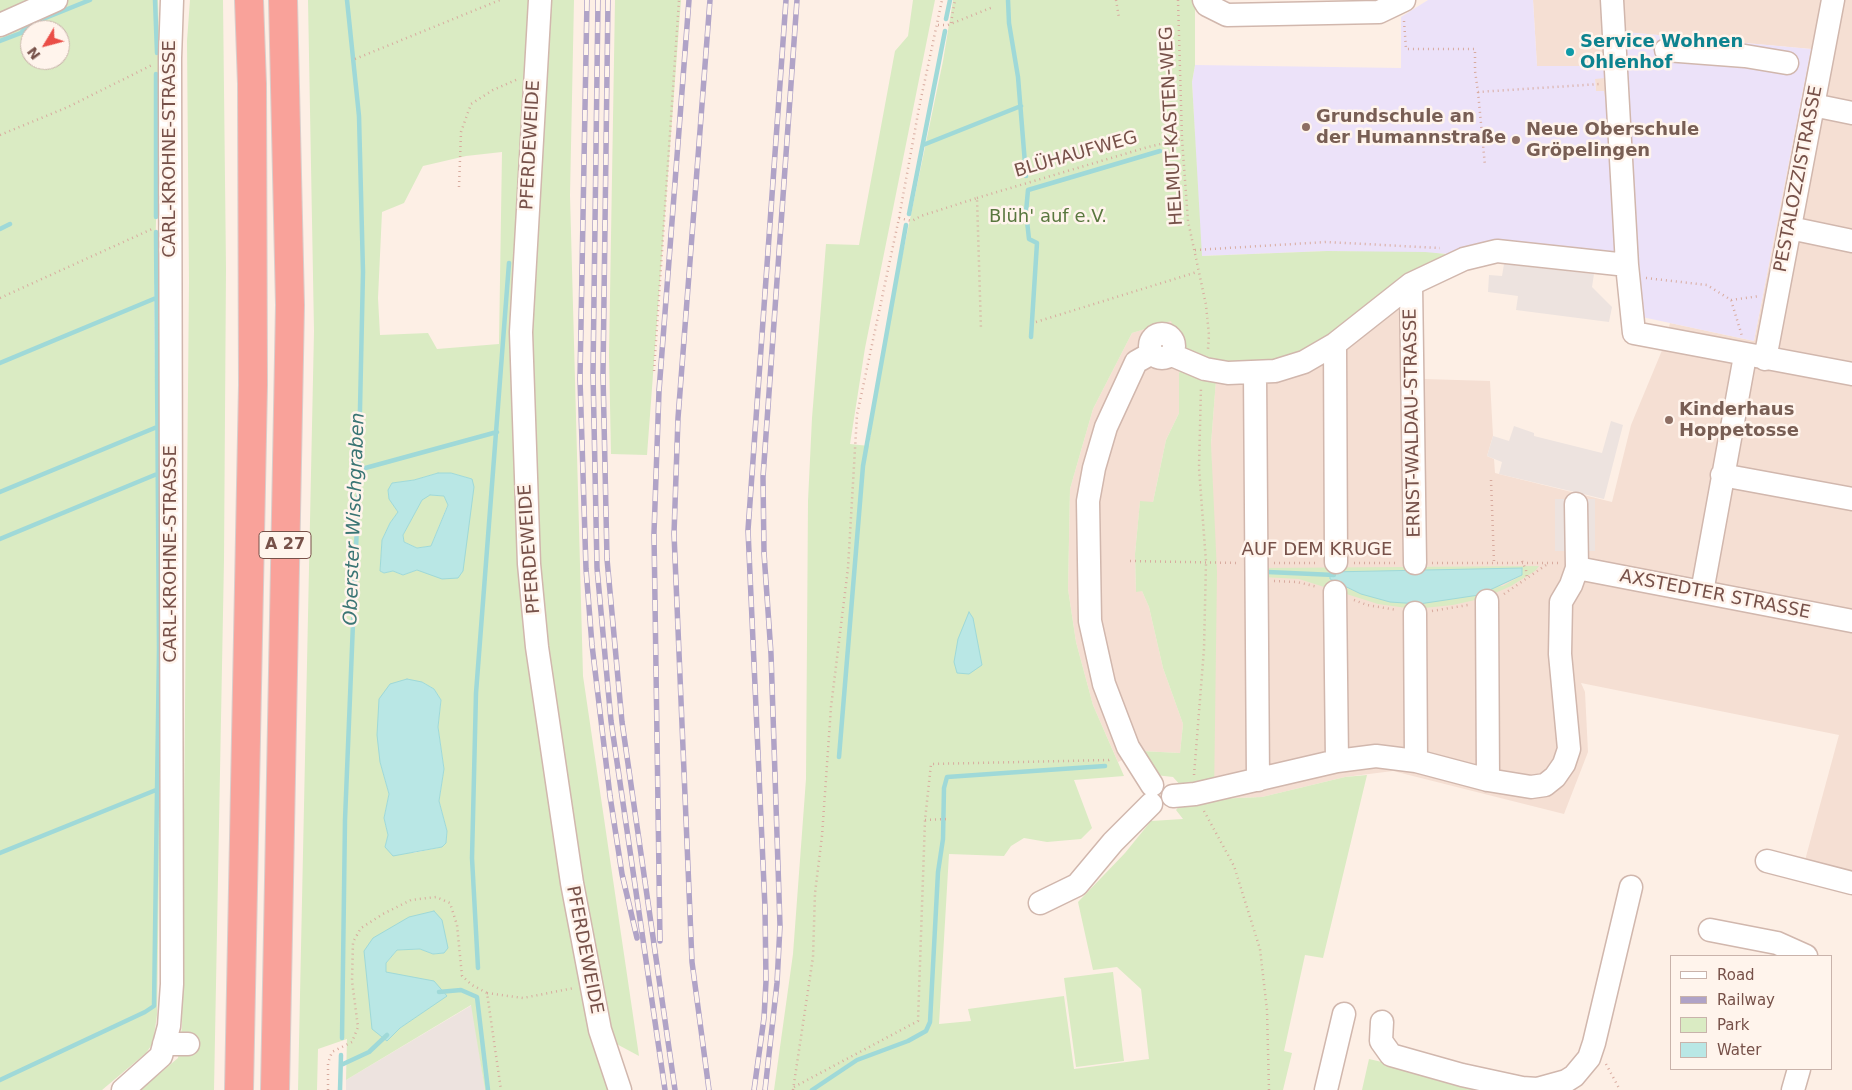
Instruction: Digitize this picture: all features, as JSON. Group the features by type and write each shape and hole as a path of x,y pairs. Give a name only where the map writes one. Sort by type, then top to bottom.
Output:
{"highway":[{"name":"A 27","path":"240,1090 253,385 252,84 249,0"},
{"name":"A 27","path":"275,1090 290,305 284,0"}],"street":[{"path":"0,25 56,0"},
{"name":"CARL-KROHNE-STRASSE","path":"123,1090 161,1056 169,1026 172,984 170,58 172,0"},
{"name":"PFERDEWEIDE","path":"540,0 521,332 529,564 539,667 572,883 600,1030 620,1090"},
{"path":"1204,0 1208,6 1227,15 1379,12 1401,1"},
{"path":"1612,0 1624,227 1634,333 1753,357 1852,374"},
{"name":"PESTALOZZISTRASSE","path":"1702,592 1722,475 1753,357 1778,293 1813,105 1803,66 1833,0"},
{"path":"1666,50 1745,56 1803,66"},
{"path":"1813,105 1852,113"},
{"path":"1790,228 1852,241"},
{"name":"ERNST-WALDAU-STRASSE","path":"1152,794 1128,747 1104,684 1092,630 1088,501 1094,468 1106,427 1136,362 1162,354 1205,369 1228,374 1275,371 1304,362 1335,344 1411,284 1464,259 1497,251 1628,270"},
{"name":"ERNST-WALDAU-STRASSE","path":"1411,284 1415,563"},
{"path":"1335,344 1336,562"},
{"path":"1255,373 1258,780"},
{"path":"1722,475 1852,499"},
{"path":"1040,903 1078,885 1152,794 1157,783 1166,784 1184,795 1337,761 1376,756 1416,761 1488,780 1531,787 1545,785 1555,777 1564,764 1569,748 1560,654 1561,602 1571,585 1577,568 1576,504"},
{"name":"AXSTEDTER STRASSE","path":"1577,568 1852,621"},
{"path":"1335,592 1337,761"},
{"path":"1487,601 1488,780"},
{"path":"1415,613 1416,761"},
{"path":"1767,861 1852,883"},
{"path":"1382,1022 1381,1041 1391,1055 1462,1075 1522,1088 1537,1089 1552,1086 1574,1076 1588,1058 1594,1043 1630,887"},
{"path":"1710,930 1777,943 1804,955"},
{"path":"1326,1090 1344,1014"},
{"path":"164,1044 188,1044"},
{"path":"1793,1090 1799,1070"}],"path":[{"path":"355,59 500,0"},
{"path":"654,371 679,0"},
{"path":"794,1089 813,956 815,893 822,836 832,707 848,568 857,415 899,218 919,108 942,0"},
{"path":"951,24 956,0"},
{"path":"1116,0 1119,18"},
{"name":"HELMUT-KASTEN-WEG","path":"1178,0 1182,139 1188,221 1195,250 1197,272 1206,305 1209,335 1205,369 1201,384 1199,444 1206,562 1204,649 1194,758 1184,795"},
{"path":"1401,1 1406,49 1474,49 1485,166"},
{"path":"938,25 951,24 993,8"},
{"path":"0,135 68,107 170,58"},
{"path":"459,187 460,132 471,104 493,90 535,72"},
{"path":"1478,92 1617,92"},
{"name":"BLÜHAUFWEG","path":"899,218 912,221 921,216 977,198 1138,150 1182,139"},
{"path":"977,198 982,330"},
{"path":"0,298 147,230 171,227"},
{"path":"1195,250 1326,242 1441,248"},
{"path":"1628,270 1707,285 1731,300 1753,357"},
{"path":"1036,322 1197,272"},
{"path":"1731,300 1778,293"},
{"path":"1491,480 1494,562"},
{"name":"AUF DEM KRUGE","path":"1130,561 1257,564 1557,562 1577,568"},
{"path":"1522,562 1526,570 1526,580"},
{"path":"794,1089 918,1021 925,820 931,764 1109,760"},
{"path":"1184,795 1234,866 1260,949 1267,1010 1269,1090"},
{"path":"925,820 948,820"},
{"path":"328,1090 328,1063 332,1052 352,1042 358,1027 352,981 353,942 361,928 411,900 436,897 450,903 457,925 462,976 472,985 487,993 523,998 565,991 590,982"},
{"path":"487,993 501,1090"},
{"path":"1594,1043 1620,1090"}],"shaded area":[{"path":"1428,0 1533,0 1537,66 1604,66 1605,78 1595,79 1596,91 1604,91 1606,103 1630,101 1625,32 1811,49 1754,341 1642,317 1636,258 1327,251 1201,256 1192,82 1195,65 1401,68 1401,17"},
{"path":"1533,0 1852,0 1852,887 1801,875 1839,735 1581,683 1585,692 1588,752 1564,814 1393,771 1345,777 1262,797 1214,799 1211,444 1217,366 1421,272 1424,379 1490,381 1493,436 1487,456 1494,459 1495,473 1612,502 1631,425 1663,348 1670,323 1754,341 1811,49 1625,32 1630,101 1605,103 1596,91 1595,79 1604,66 1537,66"},
{"path":"1504,264 1594,274 1592,287 1612,307 1609,322 1516,310 1518,296 1488,292 1489,275 1502,276"},
{"path":"1172,320 1186,358 1179,373 1179,413 1166,440 1153,502 1140,502 1135,554 1136,591 1142,591 1149,607 1163,668 1183,724 1180,753 1141,751 1118,762 1093,705 1076,642 1068,589 1070,489 1093,409 1132,333"},
{"path":"1611,421 1623,425 1604,499 1499,474 1502,462 1487,456 1493,436 1509,441 1514,426 1534,433 1534,436 1602,453"},
{"path":"1555,499 1595,499 1595,551 1555,551"},
{"path":"472,1005 485,1090 346,1090 346,1080"}],"green space":[{"path":"0,0 158,0 160,71 154,296 160,797 157,1015 153,1043 146,1053 102,1090 0,1090"},
{"path":"190,0 223,0 226,269 224,560 214,1090 140,1090 178,1058 182,1026 189,282 187,41"},
{"path":"308,0 532,0 521,112 537,105 546,0 574,0 570,195 583,676 639,1056 596,1033 614,1090 485,1090 471,1005 346,1080 347,1039 318,1049 317,1090 298,1090 314,331","holes":["502,152 499,344 437,349 428,333 380,335 378,298 382,212 404,203 423,166 466,156","438,473 451,473 472,479 417,570 403,575 393,571 384,573 380,571 382,540 398,512 389,498 388,491 392,483 414,480","422,682 434,689 441,700 438,727 444,769 439,801 447,831 446,843 442,847 413,853 385,847 388,835 384,818 389,794 380,762","373,938 444,953 433,954 420,949 397,950 386,963 386,973 407,978 446,996 400,1028 387,1041"]},
{"path":"615,0 681,0 647,455 611,454 609,355"},
{"name":"Blüh' auf e.V.","path":"913,0 935,0 865,348 850,444 869,446 881,358 943,61 953,0 1195,0 1195,65 1192,82 1202,256 1327,251 1425,252 1457,255 1295,355 1265,368 1217,367 1211,444 1217,572 1214,799 1262,797 1345,777 1367,775 1323,958 1305,955 1284,1051 1292,1053 1283,1090 774,1090 793,954 806,779 808,501 812,418 826,244 859,245 895,51 908,36","holes":["1171,321 1186,358 1179,373 1179,413 1166,440 1153,502 1140,501 1135,554 1136,592 1142,591 1149,607 1163,668 1183,724 1180,753 1141,751 1155,775 1173,777 1182,787 1184,801 1176,810 1183,819 1151,821 1125,853 1078,902 1093,970 1117,967 1141,989 1149,1059 1074,1069 1064,996 968,1009 971,1021 939,1024 949,854 1004,856 1011,846 1024,838 1047,842 1081,839 1092,828 1074,780 1124,776 1093,705 1076,642 1068,589 1070,489 1093,409 1132,333"]},
{"path":"430,495 444,496 448,504 431,546 417,548 404,542 403,535 422,499"},
{"path":"1539,566 1535,571 1511,586 1484,598 1453,605 1414,609 1378,604 1299,579 1263,577 1262,568","holes":["1522,569 1522,575 1503,586 1361,594 1330,580 1330,572"]},
{"path":"1113,972 1124,1061 1076,1067 1064,978"},
{"path":"1369,1059 1503,1090 1362,1090"}],"water":[{"path":"438,473 451,473 472,479 474,487 463,571 458,578 442,579 417,570 403,575 393,571 384,573 380,571 382,540 398,512 389,499 388,490 392,483 414,480","holes":["430,495 444,496 448,505 431,546 417,548 404,542 403,535 422,500"]},
{"path":"1522,568 1522,575 1479,595 1419,604 1390,602 1361,594 1330,579 1330,572"},
{"path":"969,612 973,618 982,665 969,674 957,673 954,662 958,639"},
{"path":"407,679 422,682 434,689 441,700 438,727 444,769 439,801 447,831 446,843 442,847 393,856 385,847 388,835 384,818 389,794 380,762 377,735 379,699 390,684"},
{"path":"434,911 442,920 448,948 444,953 433,954 420,949 397,950 386,963 386,972 434,981 447,996 400,1028 387,1041 372,1029 364,951 373,938 409,917"}],"waterway":[{"path":"0,41 21,33 28,25 90,0"},
{"path":"155,0 157,53"},
{"name":"Oberster Wischgraben","path":"342,1038 345,820 358,500 363,272 359,116 347,0"},
{"path":"946,19 950,0"},
{"path":"1008,0 1009,23 1018,77 1026,176"},
{"path":"909,214 945,31"},
{"path":"156,74 156,217"},
{"path":"923,145 1021,106"},
{"path":"1031,337 1037,243 1029,239 1026,212 1028,190 1160,151"},
{"path":"0,229 10,224"},
{"path":"839,757 863,466 906,225"},
{"path":"0,1080 145,1012 154,1006 159,649 156,232"},
{"path":"478,968 472,858 476,693 509,263"},
{"path":"0,363 156,298"},
{"path":"0,492 157,427"},
{"path":"358,470 497,432"},
{"path":"0,539 157,474"},
{"path":"1268,572 1334,575"},
{"path":"812,1090 857,1060 908,1041 926,1031 930,1022 938,872 943,839 944,788 947,777 1105,766"},
{"path":"0,853 156,790"},
{"path":"439,992 461,990 477,997 488,1090"},
{"path":"341,1065 369,1052 387,1035"},
{"name":"Oberster Wischgraben","path":"340,1090 341,1055"}],"railway":[{"path":"587,0 580,379 586,569 592,645 610,796 622,874 637,938"},
{"path":"598,0 593,373 597,568 611,721 665,1090"},
{"path":"608,0 603,374 607,559 622,722 675,1090"},
{"path":"660,941 654,533 659,391 689,0"},
{"path":"709,1090 692,962 674,534 678,418 710,0"},
{"path":"754,1090 764,1018 766,981 765,908 748,530 786,0"},
{"path":"765,1090 777,983 780,926 771,654 764,553 763,477 797,0"}],"place":[{"name":"Service Wohnen Ohlenhof","path":"1570,52"},
{"name":"Grundschule an der Humannstraße","path":"1306,127"},
{"name":"Neue Oberschule Gröpelingen","path":"1516,140"},
{"name":"Kinderhaus Hoppetosse","path":"1669,420"}]}
